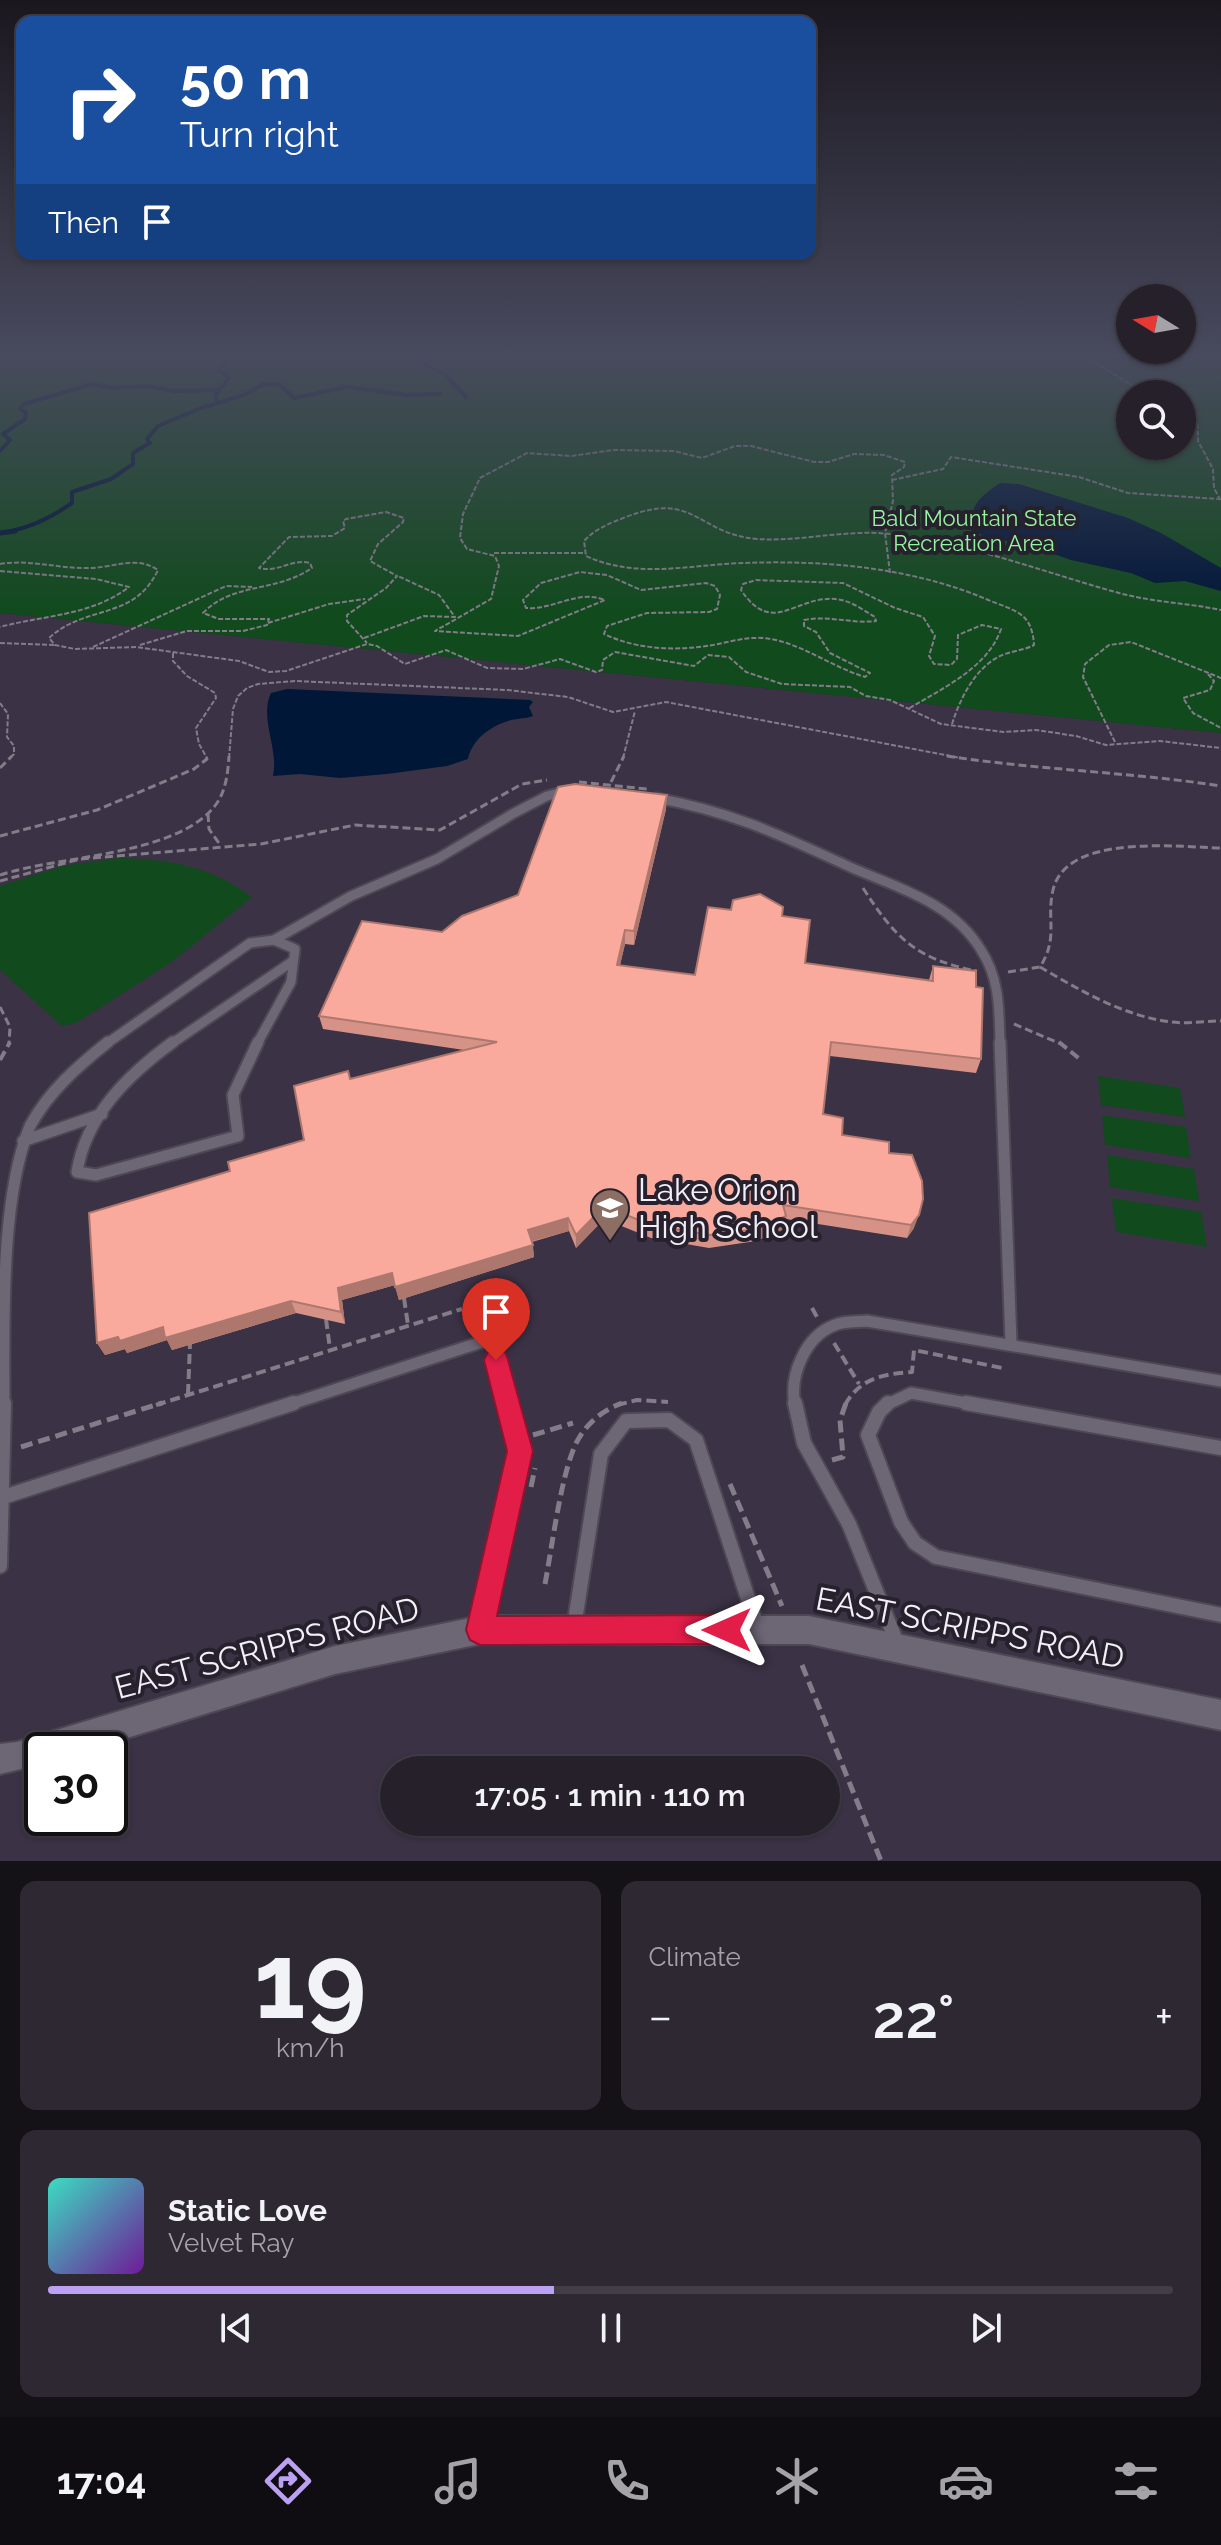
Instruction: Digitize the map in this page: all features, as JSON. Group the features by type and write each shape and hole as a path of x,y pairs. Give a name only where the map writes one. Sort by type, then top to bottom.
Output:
{"street":[{"name":"EAST SCRIPPS ROAD","path":"0,1759 17,1757 335,1660 480,1630 809,1630 1221,1715"}],"lane":[{"path":"274,940 351,896 437,859 547,796 572,786"},
{"path":"651,793 771,829 916,894 965,929 994,972 999,1019 1011,1343"},
{"path":"0,1566 4,1230 9,1180 31,1124 68,1074 100,1047 250,943 274,940 295,949 291,982 244,1066 233,1095 238,1136 96,1175 77,1172 77,1156 131,1074 273,972 293,961"},
{"path":"23,1141 102,1114"},
{"path":"899,1648 849,1524 804,1443 792,1389 802,1357 815,1336 836,1324 867,1321 1221,1381"},
{"path":"1,1498 491,1339 520,1451 480,1630"},
{"path":"1221,1448 911,1393 892,1398 877,1410 868,1435 901,1522 915,1543 936,1557 1221,1615"},
{"path":"573,1630 601,1454 626,1421 669,1420 696,1440 758,1630"}],"path":[{"path":"1198,441 1213,466 1217,478 1214,488 1220,500"},
{"path":"890,573 885,533 893,501 892,475 904,467 905,462 884,455 854,454 828,462 814,462 751,446 735,446 702,458 674,451 613,450 571,456 527,453 480,478 463,514 460,538 467,549 495,556 499,566 491,599 435,631 440,634 466,631 518,636 605,600 587,595 536,610 526,608 523,600 531,588 543,579 572,574 609,576 636,590 694,581 712,585 718,591 720,601 717,609 694,617 664,611 647,612 607,626 604,634 619,642 692,648 742,639 775,639 849,673 865,677 870,673 830,653 816,632 804,626 804,620 842,618 865,623 876,621 875,617 832,598 782,612 763,613 749,605 741,590 743,584 756,580 843,583 895,608 923,617 935,636 929,656 934,664 944,667 954,663 960,654 958,635 982,625 1001,629 1000,637 975,666 908,709"},
{"path":"892,480 943,469 951,457 1079,477 1128,493 1220,500"},
{"path":"585,553 584,541 590,533 652,505 688,510 728,533 755,539 885,533 992,552 1123,594 1221,610"},
{"path":"268,623 269,619 255,616 213,619 203,613 210,604 252,587 296,579 312,568 310,563 299,560 281,570 270,572 259,568 289,537 332,536 345,528 343,521 346,519 386,512 404,518 403,522 377,545 370,554 370,561 397,576 438,592 455,617"},
{"path":"490,554 567,551 585,553 601,565 626,569 744,563 839,564 954,586 984,597 1024,616 1033,627 1034,645 1023,652 996,658 957,703 952,725"},
{"path":"0,564 21,561 100,568 133,562 152,564 158,570 156,578 142,596 117,609 65,624 49,638 55,645"},
{"path":"0,571 96,579 129,587 90,608 0,627"},
{"path":"367,644 347,621 347,615 370,598 388,590 397,576"},
{"path":"91,648 226,586 252,587"},
{"path":"136,647 176,633 254,630 329,604 370,598"},
{"path":"364,638 424,616 455,617"},
{"path":"1115,742 1100,715 1095,694 1083,677 1085,664 1092,655 1109,645 1131,642 1221,678"},
{"path":"0,643 136,647 239,661 269,672 367,644 377,646 405,664 446,650 487,668 523,669 560,659 596,672 602,670 603,660 615,652 694,666 708,655 721,655 736,662 746,672 782,684 850,687 866,696 890,700 941,724 1004,732 1036,730 1076,736 1106,745 1160,741 1221,748"},
{"path":"0,836 97,810 194,769 207,759 199,744 196,728 216,698 215,693 187,676 173,661 173,653"},
{"path":"1206,672 1214,681 1210,690 1183,698 1184,704 1201,719 1221,728"},
{"path":"0,875 51,859 178,835 208,814 219,802 229,779 231,715 237,695 246,688 286,682 514,690 565,696 602,711 635,711 666,702 920,752 1006,765 1168,778 1221,786"},
{"path":"0,703 8,714 7,737 14,746 14,754 0,768"},
{"path":"611,784 626,752 635,711"},
{"path":"0,881 80,859 261,844 363,824 440,830 522,784 558,781"},
{"path":"572,786 611,784 651,793"},
{"path":"208,814 209,829 215,841 223,847"},
{"path":"1040,967 1050,953 1055,934 1053,887 1071,860 1126,847 1221,848"},
{"path":"835,859 856,878 905,946 928,959 994,972 1040,967 1082,991 1136,1014 1172,1022 1221,1021"},
{"path":"0,1007 12,1024 11,1037 0,1060"},
{"path":"999,1019 1037,1030 1070,1049 1081,1060"},
{"path":"404,1298 408,1325"},
{"path":"812,1308 817,1317"},
{"path":"21,1447 462,1309"},
{"path":"326,1319 330,1349"},
{"path":"834,1343 859,1384"},
{"path":"188,1394 190,1344"},
{"path":"545,1584 572,1452 580,1433 596,1416 617,1403 638,1398 665,1401 677,1406"},
{"path":"529,1436 573,1423"},
{"path":"725,1472 783,1609"},
{"path":"802,1665 881,1861"}],"shaded area":[{"name":"Lake Orion High School","path":"0,613 1221,733 1221,1861 0,1861"}],"green space":[{"name":"Bald Mountain State Recreation Area","path":"0,441 1116,441 1116,460 1196,460 1196,441 1221,441 1221,733 0,613"},
{"path":"120,858 156,860 206,872 252,897 172,962 76,1023 62,1026 0,970 0,886 62,866"},
{"path":"1098,1076 1180,1088 1185,1117 1101,1105"},
{"path":"1102,1115 1186,1127 1191,1158 1105,1145"},
{"path":"1107,1155 1194,1169 1199,1201 1110,1187"},
{"path":"1112,1198 1201,1212 1207,1247 1116,1232"}],"water":[{"path":"1000,483 1019,484 1128,518 1161,533 1221,568 1221,591 1185,581 1155,583 1131,573 1071,560 971,530 974,508 987,492"},
{"path":"287,689 530,700 533,702 529,707 533,716 494,727 477,740 468,759 447,766 340,778 300,774 273,776 274,755 268,703 271,693"}],"building":[{"name":"Lake Orion High School","path":"575,784 667,795 634,931 625,930 617,965 695,975 708,907 731,910 733,900 760,894 783,907 782,916 810,920 805,963 933,981 933,966 976,971 976,987 983,988 981,1059 831,1042 823,1114 843,1118 842,1135 889,1142 889,1153 912,1155 922,1181 923,1199 919,1215 911,1225 783,1205 786,1216 758,1229 710,1235 651,1225 619,1212 607,1203 576,1235 568,1218 528,1230 533,1245 395,1287 392,1273 338,1288 341,1312 291,1301 165,1338 163,1327 120,1341 118,1337 97,1343 89,1213 230,1171 228,1162 304,1140 294,1086 348,1071 350,1079 497,1042 319,1016 362,921 442,932 462,916 518,895 558,787"}],"waterway":[{"path":"0,451 9,441"},
{"path":"4,532 47,518 72,503 72,492 111,479 133,464 133,453 150,443 148,441"},
{"path":"4,532 15,531"},
{"path":"0,533 4,532"}],"place":[{"name":"Lake Orion High School","path":"610,1242"}],"route":[{"path":"496,1360 520,1451 480,1630 727,1630"}]}
